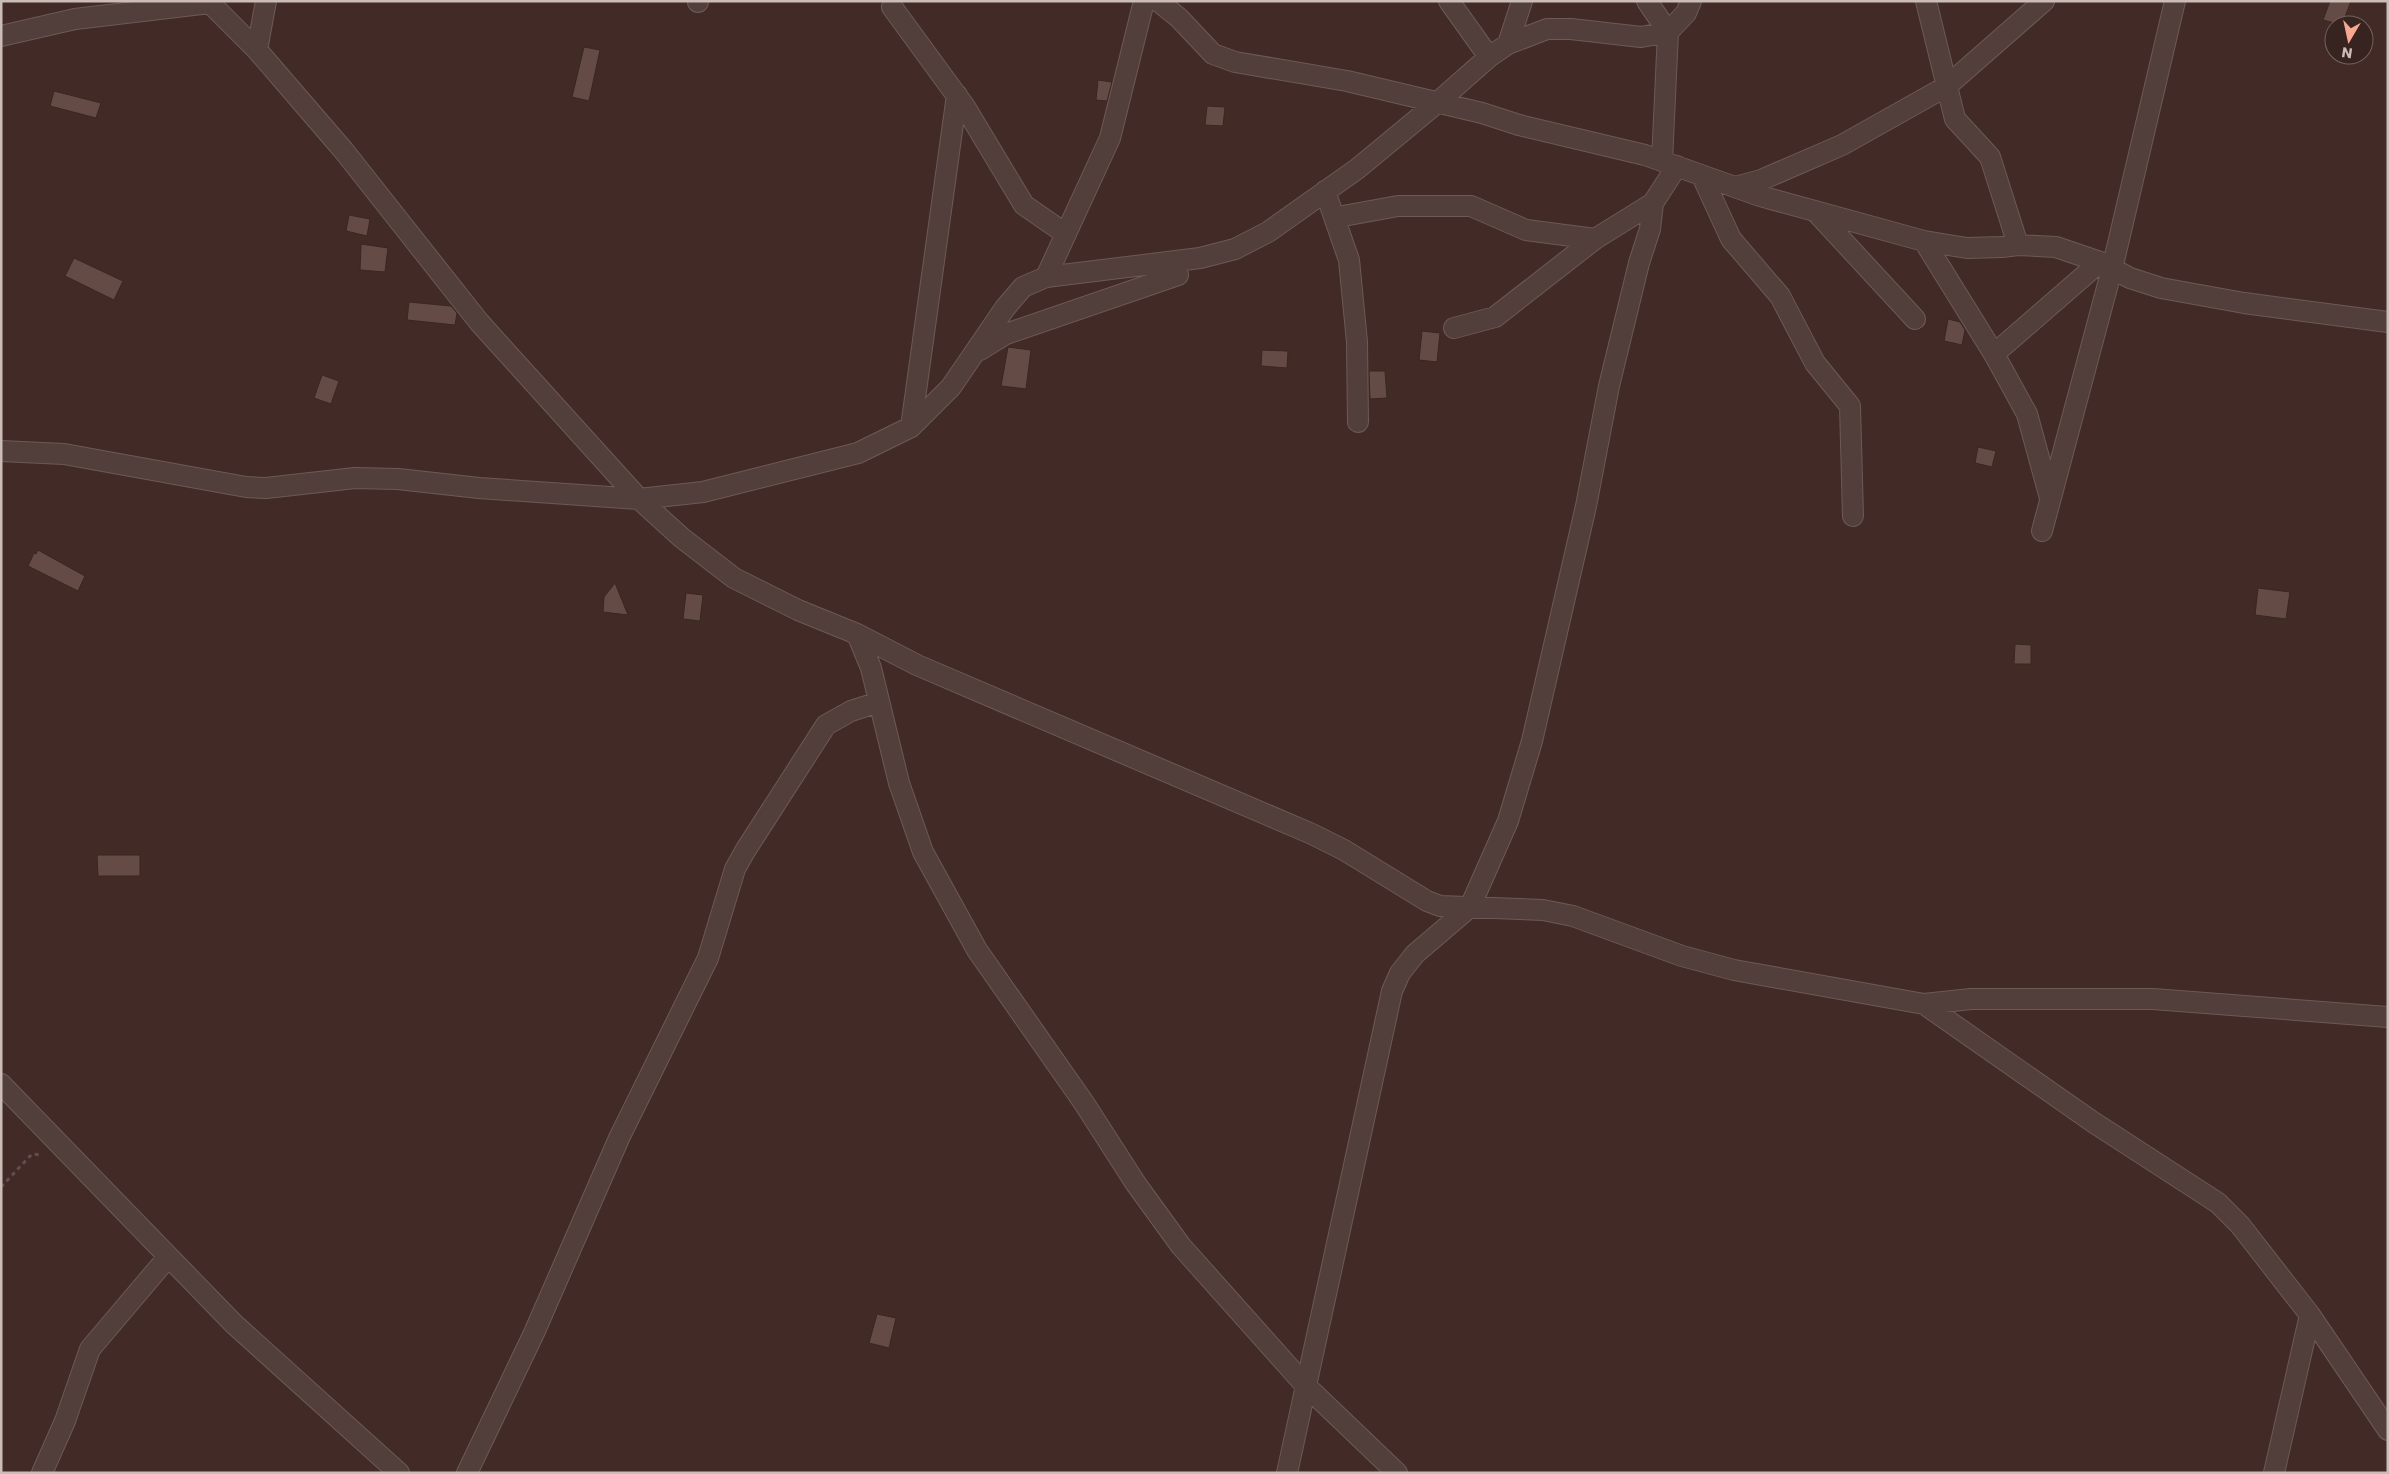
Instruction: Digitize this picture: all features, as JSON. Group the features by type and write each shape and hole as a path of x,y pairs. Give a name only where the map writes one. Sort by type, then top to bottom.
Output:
{"street":[{"path":"257,50 266,1"},
{"path":"1046,277 1110,138 1144,1"},
{"path":"1158,1 1179,18 1213,54 1235,62 1347,81 1482,113 1519,126 1625,150 1734,187 1924,241 1967,248 2002,248 2018,245 2056,247 2106,265 2130,278 2161,288 2244,302 2388,322"},
{"path":"1449,1 1489,57"},
{"path":"1508,44 1522,1"},
{"path":"1287,1473 1392,991 1400,973 1415,954 1470,907 1508,821 1532,741 1586,506 1609,386 1650,229 1653,203 1669,164 1668,32 1647,1"},
{"path":"1,451 64,454 246,487 266,488 356,478 398,479 479,488 640,499 703,492 858,453 911,427 951,387 1005,308 1023,287 1046,277 1200,258 1235,249 1268,232 1357,168 1438,102 1489,57 1508,44 1547,29 1571,29 1641,37 1668,32 1686,13 1691,1"},
{"path":"1926,1 1955,119 1990,157 2018,245"},
{"path":"1734,187 1761,180 1842,145 1947,86 2044,1"},
{"path":"2042,531 2106,265 2175,1"},
{"path":"1,36 75,19 209,2 257,50 344,151 479,322 640,499 682,538 734,578 798,610 857,634 916,664 1312,834 1344,850 1427,901 1440,906 1543,910 1573,916 1682,956 1734,970 1924,1004 1971,998 2153,999 2388,1017"},
{"path":"892,7 957,95 1024,205 1066,234"},
{"path":"911,427 957,95"},
{"path":"1702,176 1730,239 1780,296 1815,363 1850,406 1853,516"},
{"path":"1325,191 1349,260 1357,342 1358,422"},
{"path":"1454,328 1495,317 1595,239 1653,203"},
{"path":"1343,216 1398,206 1471,206 1526,230 1595,239"},
{"path":"1817,212 1915,319"},
{"path":"1924,241 1994,354 2027,414 2051,499"},
{"path":"1994,354 2106,265"},
{"path":"974,354 1006,334 1178,274"},
{"path":"857,634 871,668 899,783 923,852 977,950 1084,1103 1136,1184 1181,1246 1305,1385 1397,1473"},
{"path":"467,1473 534,1333 620,1136 708,958 735,869 745,850 826,725 851,711 879,702"},
{"path":"1924,1004 2093,1122 2218,1203 2240,1225 2310,1315 2388,1430"},
{"path":"1,1084 234,1324 399,1473"},
{"path":"42,1473 65,1421 90,1348 168,1258"},
{"path":"2274,1473 2310,1315"}],"path":[{"path":"1,1187 32,1154 73,1158"}],"building":[{"path":"2330,1 2351,1 2346,15 2325,15"},
{"path":"584,47 600,50 589,101 572,97"},
{"path":"1098,80 1112,82 1107,101 1096,100"},
{"path":"54,91 101,103 96,118 50,106"},
{"path":"1207,106 1225,107 1223,126 1205,125"},
{"path":"349,215 370,219 367,236 346,231"},
{"path":"361,244 388,248 385,272 360,270"},
{"path":"74,258 123,281 114,300 65,276"},
{"path":"409,302 451,306 457,313 455,325 407,320"},
{"path":"1948,319 1960,322 1965,330 1962,345 1944,341"},
{"path":"1422,331 1440,333 1437,362 1419,360"},
{"path":"1008,347 1031,350 1026,389 1001,386"},
{"path":"1262,350 1288,351 1287,368 1261,366"},
{"path":"1369,371 1385,371 1387,398 1370,399"},
{"path":"322,375 339,381 331,404 314,398"},
{"path":"1978,447 1996,451 1992,467 1975,463"},
{"path":"38,550 85,576 78,591 28,566 34,553 36,554"},
{"path":"615,583 628,615 603,612 604,597"},
{"path":"2258,588 2290,592 2286,619 2255,615"},
{"path":"686,593 703,595 700,621 683,619"},
{"path":"2015,644 2031,645 2031,664 2014,664"},
{"path":"97,855 140,855 140,876 98,876"},
{"path":"877,1314 896,1318 889,1348 869,1343"}]}
